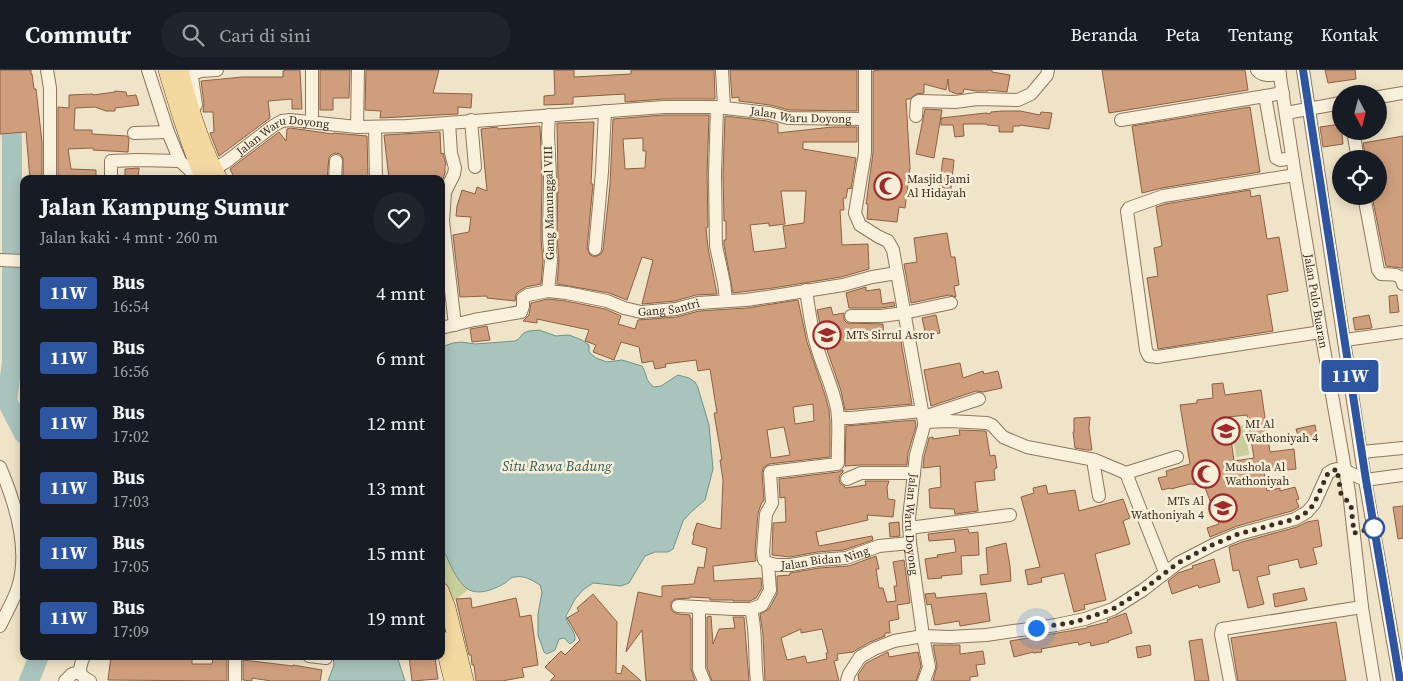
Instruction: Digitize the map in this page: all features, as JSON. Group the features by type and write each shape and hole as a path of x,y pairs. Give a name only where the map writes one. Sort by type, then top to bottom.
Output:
{"main road":[{"path":"166,70 195,162 208,175"},
{"path":"188,71 188,96 201,136 209,175"},
{"path":"445,600 466,681"},
{"path":"445,654 452,681"}],"street":[{"path":"46,70 50,88 50,175"},
{"path":"148,70 168,132 180,161"},
{"path":"188,71 217,70"},
{"path":"312,70 312,122"},
{"path":"357,127 358,70"},
{"path":"722,70 715,174 716,246 726,300"},
{"path":"864,70 865,119"},
{"path":"916,116 917,102 919,101 1018,100 1032,94 1047,75 1048,70"},
{"path":"1257,70 1260,74 1266,75 1280,72"},
{"name":"Jalan Pulo Buaran","path":"1303,70 1366,480 1400,681"},
{"name":"Jalan Pulo Buaran","path":"1280,72 1320,332 1340,436 1341,470 1351,505 1362,607 1374,681"},
{"path":"1121,120 1283,93"},
{"path":"1388,96 1403,93"},
{"path":"1265,96 1276,158 1280,160 1292,158"},
{"path":"1286,113 1332,105"},
{"name":"Jalan Waru Doyong","path":"210,175 267,131 282,122 290,120 375,127 664,107 720,107 769,113 788,118 865,119 864,164 854,213 860,225 888,241 893,250 923,417 909,512 909,528 923,636 929,667 924,681"},
{"path":"595,249 605,110"},
{"name":"Gang Manunggal VIII","path":"548,291 551,261 549,239 549,115"},
{"path":"472,120 475,167"},
{"path":"445,192 455,168 449,123"},
{"path":"375,127 376,175"},
{"path":"134,133 168,132"},
{"path":"112,175 111,161 138,160 180,161 207,175"},
{"path":"335,175 336,161"},
{"path":"1295,175 1163,196 1127,210 1146,350 1149,356 1157,357 1320,332"},
{"path":"1366,205 1378,270 1381,274 1399,275 1402,278 1403,284"},
{"path":"445,245 455,325 445,327"},
{"path":"0,260 20,262"},
{"name":"Gang Santri","path":"455,325 521,312 524,306 523,298 528,295 548,291 584,295 641,312 676,309 698,303 746,300 843,285 872,277 897,273"},
{"path":"806,290 816,345 832,388 839,418 923,417 949,421 987,422 1003,437 1027,447 1093,460 1126,473 1177,457"},
{"path":"851,316 881,316 951,303"},
{"path":"1345,340 1403,332"},
{"path":"923,417 979,399"},
{"name":"Jalan Bidan Ning","path":"839,418 837,464 770,472 772,503 766,514 764,560 776,566 791,565 818,560 846,558 879,546 910,543"},
{"path":"1362,452 1403,448"},
{"path":"1093,460 1098,496"},
{"path":"0,467 10,490 20,537"},
{"path":"847,681 849,674 860,657 894,641 923,636 950,637 1056,625 1080,620 1113,609 1143,590 1178,563 1212,545 1238,534 1295,519 1307,512 1314,504 1328,473 1341,470 1366,480 1403,475"},
{"path":"847,479 861,473 914,473"},
{"path":"1126,473 1165,572"},
{"path":"909,528 1010,515"},
{"path":"678,606 751,609 762,604 770,590 768,563"},
{"path":"0,626 18,588 20,578"},
{"path":"699,607 699,669 704,681"},
{"path":"1230,681 1221,634 1222,629 1362,607"},
{"path":"751,609 756,640 755,665 757,681"},
{"path":"83,660 80,667 84,676"},
{"path":"236,660 236,681"},
{"path":"65,681 72,674 84,676"}],"green space":[{"path":"1245,425 1249,455 1236,457 1232,426"},
{"path":"445,552 461,584 468,590 456,599 446,602 458,645 445,640"}],"water":[{"name":"Situ Rawa Badung","path":"539,330 556,336 569,335 589,345 589,352 596,358 607,362 622,360 642,366 647,380 654,387 661,386 678,375 695,382 709,425 713,469 705,500 683,521 673,549 668,552 655,552 645,556 629,583 621,586 593,583 584,589 575,599 566,616 574,633 575,640 570,644 564,638 559,639 555,650 547,654 544,652 538,635 538,614 542,592 540,585 528,578 518,577 512,578 500,586 484,592 467,589 456,576 445,552 445,346 461,342 475,344 515,341 529,331"},
{"path":"333,660 398,660 405,681 328,681 334,665"}],"building":[{"path":"0,70 31,70 34,89 36,89 42,142 42,175 30,175 26,132 0,134"},
{"path":"300,70 302,109 292,109 292,99 268,101 270,118 219,156 210,133 214,132 213,112 203,112 204,104 201,81 242,77 283,77 283,71"},
{"path":"320,70 350,70 349,98 333,98 333,110 320,110"},
{"path":"366,70 439,70 433,93 472,94 471,108 458,107 458,114 380,118 381,111 365,110"},
{"path":"554,70 574,70 574,77 631,74 631,70 714,70 715,99 663,99 625,102 625,94 573,97 573,104 544,105 544,96 555,95"},
{"path":"730,70 857,70 857,111 789,110 770,105 739,101 739,97 732,98"},
{"path":"992,70 992,72 1010,75 1007,92 964,89 963,93 957,94 949,91 948,79 946,90 924,84 924,93 916,94 910,99 906,99 910,168 905,208 899,207 897,222 867,219 868,204 866,204 873,153 873,71"},
{"path":"1102,70 1245,70 1248,90 1109,113"},
{"path":"1325,70 1355,70 1356,79 1328,83"},
{"path":"126,92 127,96 136,95 139,105 115,108 115,111 106,111 95,107 75,108 74,130 92,130 92,134 127,136 129,139 128,152 93,150 93,148 68,149 71,169 96,170 96,175 58,175 58,107 69,108 69,95 93,95"},
{"path":"1250,107 1260,172 1142,193 1132,126"},
{"path":"925,109 942,110 934,158 916,154"},
{"path":"1020,111 1040,115 1041,112 1052,113 1049,129 1020,125 1013,126 1013,132 999,132 999,126 963,124 964,136 955,137 953,125 941,125 941,118 990,114 991,112"},
{"path":"664,115 709,115 708,227 706,228 717,294 696,295 675,301 642,304 653,260 642,257 627,300 609,293 557,284 559,260 557,239 557,123 594,122 591,184 593,184 587,248 590,255 595,257 601,254 603,250 610,185 613,119","holes":["643,138 643,151 646,151 645,168 625,169 623,139"]},
{"path":"725,116 778,124 778,133 832,127 857,127 857,142 803,142 803,149 856,158 851,189 848,188 846,198 843,198 844,210 840,210 842,245 868,244 869,269 841,277 733,293 724,245 724,240 726,240 726,221 724,221","holes":["781,191 806,191 804,223 783,226 786,248 754,252 750,225 769,223 769,226 785,224"]},
{"path":"1332,125 1332,140 1343,140 1343,144 1323,147 1320,127"},
{"path":"540,126 542,177 541,239 543,261 541,284 526,287 519,291 516,294 515,301 487,298 487,296 460,297 453,235 469,232 471,217 456,216 462,190 475,194 477,187 487,191 481,129"},
{"path":"287,129 367,136 368,175 343,175 343,158 340,154 336,153 329,157 327,175 233,175 230,169 279,132 286,141"},
{"path":"440,132 441,154 443,153 446,165 444,175 389,175 384,135"},
{"path":"1403,136 1403,268 1386,266 1374,205 1387,205 1387,150 1364,150 1363,143"},
{"path":"943,158 954,160 951,189 939,187"},
{"path":"139,168 138,175 125,175 125,169"},
{"path":"1250,190 1251,197 1260,195 1267,239 1279,237 1288,291 1267,295 1273,331 1158,349 1147,278 1158,276 1154,248 1162,246 1156,207"},
{"path":"947,233 951,257 955,257 959,285 954,286 956,297 949,295 911,303 904,264 917,262 914,238"},
{"path":"866,287 866,291 880,289 882,304 894,302 895,306 849,308 846,293"},
{"path":"1397,295 1399,312 1390,313 1389,296"},
{"path":"548,299 605,309 621,316 618,324 635,329 638,320 677,317 699,311 747,308 798,300 807,342 829,410 830,457 769,464 763,468 764,501 758,513 756,561 713,566 714,581 761,578 762,588 756,598 750,601 733,601 690,597 675,599 671,602 673,612 690,615 691,618 691,669 695,681 646,681 642,630 626,652 638,592 662,597 662,586 694,584 698,567 704,568 707,548 692,544 697,523 721,529 723,480 720,460 722,460 714,413 717,413 710,369 698,371 696,360 665,364 666,367 655,369 653,361 642,363 639,347 621,342 614,360 593,352 596,345 585,341 589,330 537,319 537,323 523,321 529,315 531,303","holes":["813,404 814,421 795,424 793,407","784,427 790,455 771,458 767,430"]},
{"path":"831,307 833,315 844,313 844,320 847,323 883,324 884,338 900,336 912,404 845,410 841,391 823,338 817,310"},
{"path":"936,315 940,333 926,336 922,318"},
{"path":"1369,315 1372,328 1355,330 1353,318"},
{"path":"487,326 490,340 472,342 470,329"},
{"path":"960,363 963,378 983,371 984,374 998,371 1002,388 983,392 976,391 931,406 924,370"},
{"path":"1223,383 1225,395 1261,390 1270,452 1294,449 1296,469 1264,472 1267,491 1280,488 1280,491 1295,487 1299,499 1296,500 1299,507 1292,511 1237,526 1210,537 1207,528 1219,524 1204,485 1190,484 1162,490 1158,478 1167,476 1166,471 1190,464 1180,405 1197,403 1197,400 1213,398 1212,384","holes":["1247,415 1254,458 1234,461 1228,417"]},
{"path":"1090,417 1089,429 1092,450 1075,448 1074,418"},
{"path":"915,420 916,426 908,453 907,465 845,466 846,426"},
{"path":"1315,425 1317,436 1299,439 1296,429"},
{"path":"959,430 986,431 990,456 995,455 997,468 994,469 995,480 975,482 978,511 955,514 954,509 930,508 929,489 941,487 940,466 923,468 929,438 960,435"},
{"path":"843,470 839,479 845,488 866,485 865,481 889,481 887,487 888,499 895,500 893,517 867,515 868,520 816,532 819,546 872,536 873,540 844,550 790,557 772,555 773,523 786,522 785,497 780,498 779,479"},
{"path":"1046,485 1048,494 1075,490 1079,511 1123,499 1130,518 1123,521 1130,544 1095,554 1106,600 1084,605 1085,609 1074,612 1064,573 1041,578 1042,582 1028,585 1025,570 1040,567 1021,497 1034,493 1033,488"},
{"path":"1403,506 1403,538 1398,539 1393,507"},
{"path":"1318,520 1322,546 1313,548 1317,564 1300,568 1298,559 1268,566 1270,574 1257,577 1264,604 1248,608 1239,570 1233,571 1229,547"},
{"path":"899,522 900,536 890,537 889,523"},
{"path":"968,529 969,533 978,532 979,555 961,556 962,574 928,579 925,559 956,552 954,539 929,541 928,534"},
{"path":"1006,543 1011,581 981,585 980,575 988,574 986,548"},
{"path":"876,556 879,569 876,569 879,588 883,588 887,602 896,601 894,586 897,586 893,562 904,560 910,603 897,605 899,619 889,621 890,633 885,633 885,636 853,652 837,654 838,660 834,661 839,681 765,681 760,614 769,609 777,594 777,576 819,568 849,566","holes":["801,629 801,633 822,629 828,653 826,653 827,659 807,663 805,656 787,660 781,638"]},
{"path":"1214,559 1220,582 1199,588 1198,585 1172,594 1168,581 1178,573 1193,568 1192,566"},
{"path":"1304,588 1307,600 1275,607 1273,594"},
{"path":"935,593 936,598 986,593 990,621 960,626 959,621 935,625 931,604 927,605 925,594"},
{"path":"593,594 617,622 616,673 621,674 623,665 641,681 550,681 555,676 545,667 561,651 565,655 580,640 567,618 579,611 577,608"},
{"path":"471,598 472,608 516,598 520,617 531,615 538,665 522,668 524,677 502,681 476,681 474,665 472,665 471,655 469,655 456,599"},
{"path":"1126,613 1132,633 1109,642 1091,646 1090,642 1079,645 1078,642 1041,649 1042,652 1033,652 1014,657 1010,641 1087,628 1108,622 1107,620"},
{"path":"711,616 713,644 719,629 735,628 733,617 744,617 749,681 712,681 707,667 707,617"},
{"path":"1336,622 1346,681 1238,681 1231,638"},
{"path":"1202,639 1209,681 1195,681 1189,641"},
{"path":"933,645 960,645 960,654 983,651 985,664 976,665 978,676 970,677 970,681 933,681 937,666"},
{"path":"1150,645 1151,655 1138,658 1136,647"},
{"path":"888,652 889,657 918,652 921,666 916,681 859,681 858,675 866,663"},
{"path":"110,660 192,660 192,664 212,664 213,660 227,660 227,681 108,680"},
{"path":"243,660 322,670 320,681 271,681 252,678 252,681 243,680"},
{"path":"409,660 435,660 438,679 412,681"}],"waterway":[{"path":"7,70 12,140 12,362 7,401 20,426"},
{"path":"29,681 37,660"}],"bus line":[{"name":"11W","path":"1303,70 1366,480 1400,681"}],"place":[{"name":"Masjid Jami Al Hidayah","path":"888,186"},
{"name":"MTs Sirrul Asror","path":"827,335"},
{"name":"MI Al Wathoniyah 4","path":"1226,431"},
{"name":"Mushola Al Wathoniyah","path":"1206,474"},
{"name":"MTs Al Wathoniyah 4","path":"1223,508"}],"route":[{"path":"1036,628 1075,622 1113,609 1131,599 1178,563 1212,545 1238,534 1295,519 1307,512 1314,504 1328,473 1333,470 1337,469 1341,494 1351,505 1354,533 1374,528"}]}
